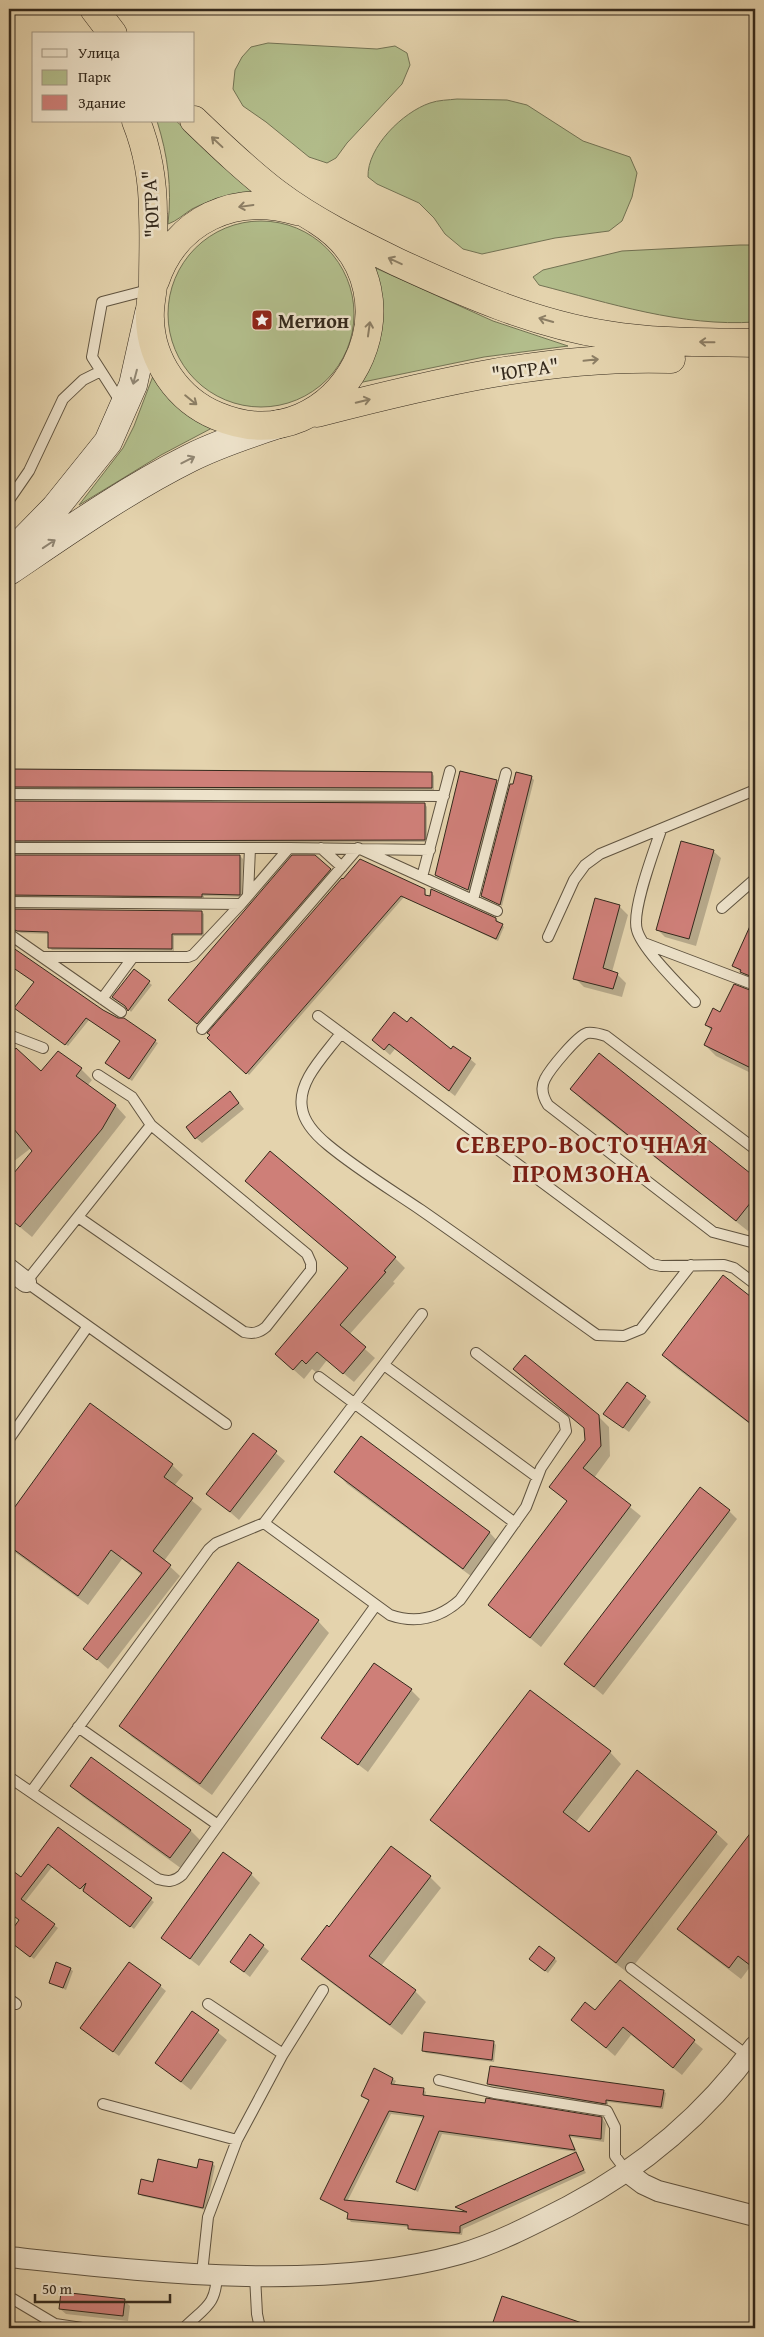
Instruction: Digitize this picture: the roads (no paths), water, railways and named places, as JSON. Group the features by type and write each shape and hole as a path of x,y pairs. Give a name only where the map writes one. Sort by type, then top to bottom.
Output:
{"highway":[{"path":"80,9 93,32"},
{"path":"94,9 112,32"},
{"name":"\"ЮГРА\"","path":"195,121 218,144 276,193 339,238 359,266 369,298 370,325 364,352 348,382 328,401 295,419"},
{"name":"\"ЮГРА\"","path":"136,122 144,144 152,186 152,339 162,366 178,388 193,402 217,416 237,422 265,424 295,419 403,391 465,378 553,364 601,359 645,358 755,362"},
{"name":"\"ЮГРА\"","path":"151,300 162,263 174,246 193,227 211,216 243,206 264,204 284,207 314,219 371,250 441,282 526,314 567,326 606,335 648,340 755,343"}],"main road":[{"path":"9,556 55,508 96,460 108,442 124,408 139,360 151,300"},
{"path":"9,571 139,486 190,458 225,443 295,419"}],"street":[{"path":"9,1269 26,1282"},
{"path":"9,2257 209,2274 255,2276 368,2270 405,2266 460,2254 510,2236 589,2196 628,2172 689,2121 751,2051"},
{"path":"628,2172 644,2184 658,2191 755,2216"}],"lane":[{"path":"124,408 92,357 102,302 151,300"},
{"path":"9,500 29,471 63,399 83,380 101,371"},
{"path":"422,877 450,771"},
{"path":"473,900 506,773"},
{"path":"548,937 574,880 585,865 600,854 755,790"},
{"path":"9,794 444,796"},
{"path":"661,830 635,919 636,930 642,942 695,1002"},
{"path":"9,848 358,848 430,850"},
{"path":"248,895 250,848"},
{"path":"42,957 188,957 193,955 241,904 289,848"},
{"path":"320,848 342,866"},
{"path":"358,848 497,911"},
{"path":"202,1029 358,848"},
{"path":"722,908 755,879"},
{"path":"9,902 241,904"},
{"path":"9,934 121,1012"},
{"path":"642,942 755,985"},
{"path":"102,999 133,957"},
{"path":"318,1016 652,1264 661,1266 724,1265 734,1268 755,1284"},
{"path":"341,1033 306,1082 302,1095 302,1108 306,1121 314,1131 327,1144 368,1175 597,1335 624,1336 641,1329 692,1265"},
{"path":"755,1149 606,1036 596,1033 579,1037 544,1079 543,1098 548,1105 713,1232 755,1243"},
{"path":"9,1035 43,1048"},
{"path":"78,1217 244,1332 261,1331 308,1277 311,1270 312,1263 307,1254 151,1125 132,1097 98,1075"},
{"path":"151,1125 26,1282 226,1424"},
{"path":"31,1792 209,1549 216,1543 264,1523 422,1314"},
{"path":"9,1439 88,1326"},
{"path":"264,1523 390,1616 416,1620 434,1617 448,1610 460,1600 526,1507 545,1460 566,1431 564,1420 476,1353"},
{"path":"384,1365 537,1477"},
{"path":"319,1377 515,1523"},
{"path":"9,1777 158,1880 166,1882 176,1880 182,1875 376,1605"},
{"path":"78,1727 218,1825"},
{"path":"631,1968 751,2051"},
{"path":"184,2328 214,2300 217,2292 209,2274 208,2217 237,2140 283,2054 323,1990"},
{"path":"208,2004 283,2054"},
{"path":"440,2080 494,2093 606,2111 616,2127 615,2156 617,2161 628,2172"},
{"path":"103,2104 237,2140"},
{"path":"255,2276 257,2314 260,2328"},
{"path":"13,2299 55,2324 82,2328"}],"place":[{"name":"Мегион","path":"262,320"}],"district":[{"name":"СЕВЕРО-ВОСТОЧНАЯ ПРОМЗОНА","path":"582,1158"}]}
